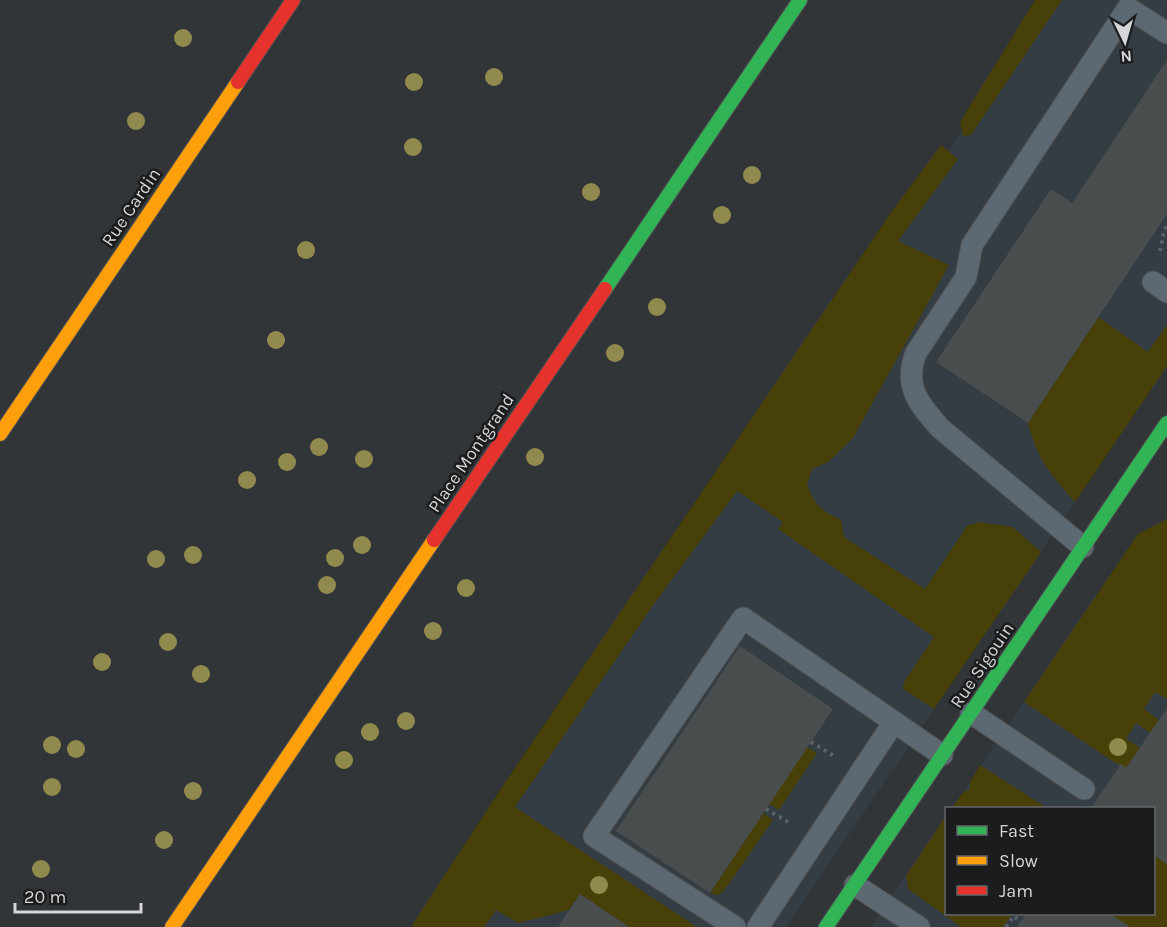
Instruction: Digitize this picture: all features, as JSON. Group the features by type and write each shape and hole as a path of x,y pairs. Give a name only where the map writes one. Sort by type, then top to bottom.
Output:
{"street":[{"name":"Rue Cardin","path":"0,434 293,0"},
{"name":"Place Montgrand","path":"172,927 800,0"},
{"name":"Rue Sigouin","path":"826,927 1167,423"}],"lane":[{"path":"1083,547 940,428 916,397 912,385 912,363 916,353 966,277 972,245 1128,8 1167,33"},
{"path":"735,927 594,836 743,618 942,755"},
{"path":"970,713 1084,789"},
{"path":"758,927 894,722"},
{"path":"855,885 919,927"}],"path":[{"path":"811,742 821,748"},
{"path":"766,809 776,815"},
{"path":"1006,927 1014,916 1021,922"}],"shaded area":[{"path":"1035,0 1062,0 971,135 963,136 960,122"},
{"path":"1050,0 1167,0 1167,366 786,927 422,927"},
{"path":"941,145 958,159 898,241 949,265 853,438 828,462 812,469 807,485 820,507 841,520 844,537 925,589 967,526 979,522 1013,527 1041,552 934,709 903,689 904,682 934,637 778,529 783,522 737,491 656,601 515,807 697,927 629,927 580,894 569,910 518,923 496,910 484,927 411,927 500,790 890,214"},
{"path":"1098,317 1148,352 1166,326 1167,366 1075,502 1040,457 1028,423"},
{"path":"1167,519 1167,927 871,927 945,817 945,915 1155,915 1155,807 953,807 1138,534"},
{"path":"1167,519 1167,699 1155,692 1144,709 1159,720 1150,733 1136,723 1126,739 1141,748 1126,768 1024,702 1138,534"},
{"path":"807,747 817,753 779,810 769,804"},
{"path":"980,765 1045,807 953,807 963,792 970,789 970,782"},
{"path":"763,813 773,820 723,892 717,895 710,893"},
{"path":"945,818 945,915 1012,915 1003,927 961,927 908,889 906,876"},
{"path":"1155,856 1167,864 1167,927 1130,927 1112,915 1155,915"}],"building":[{"path":"1167,60 1167,214 1028,423 936,362 1051,189 1072,203"},
{"path":"740,646 833,709 710,893 616,831"},
{"path":"1167,708 1167,864 1155,856 1155,807 1092,807 1121,764 1126,768"},
{"path":"580,894 629,927 558,927"},
{"path":"1025,915 1112,915 1130,927 1017,927"}],"traffic: fast":[{"path":"605,289 800,0"},
{"path":"826,927 1167,423"}],"traffic: slow":[{"path":"0,434 238,82"},
{"path":"172,927 434,540"}],"traffic: jam":[{"path":"238,82 293,0"},
{"path":"434,540 605,289"}]}
